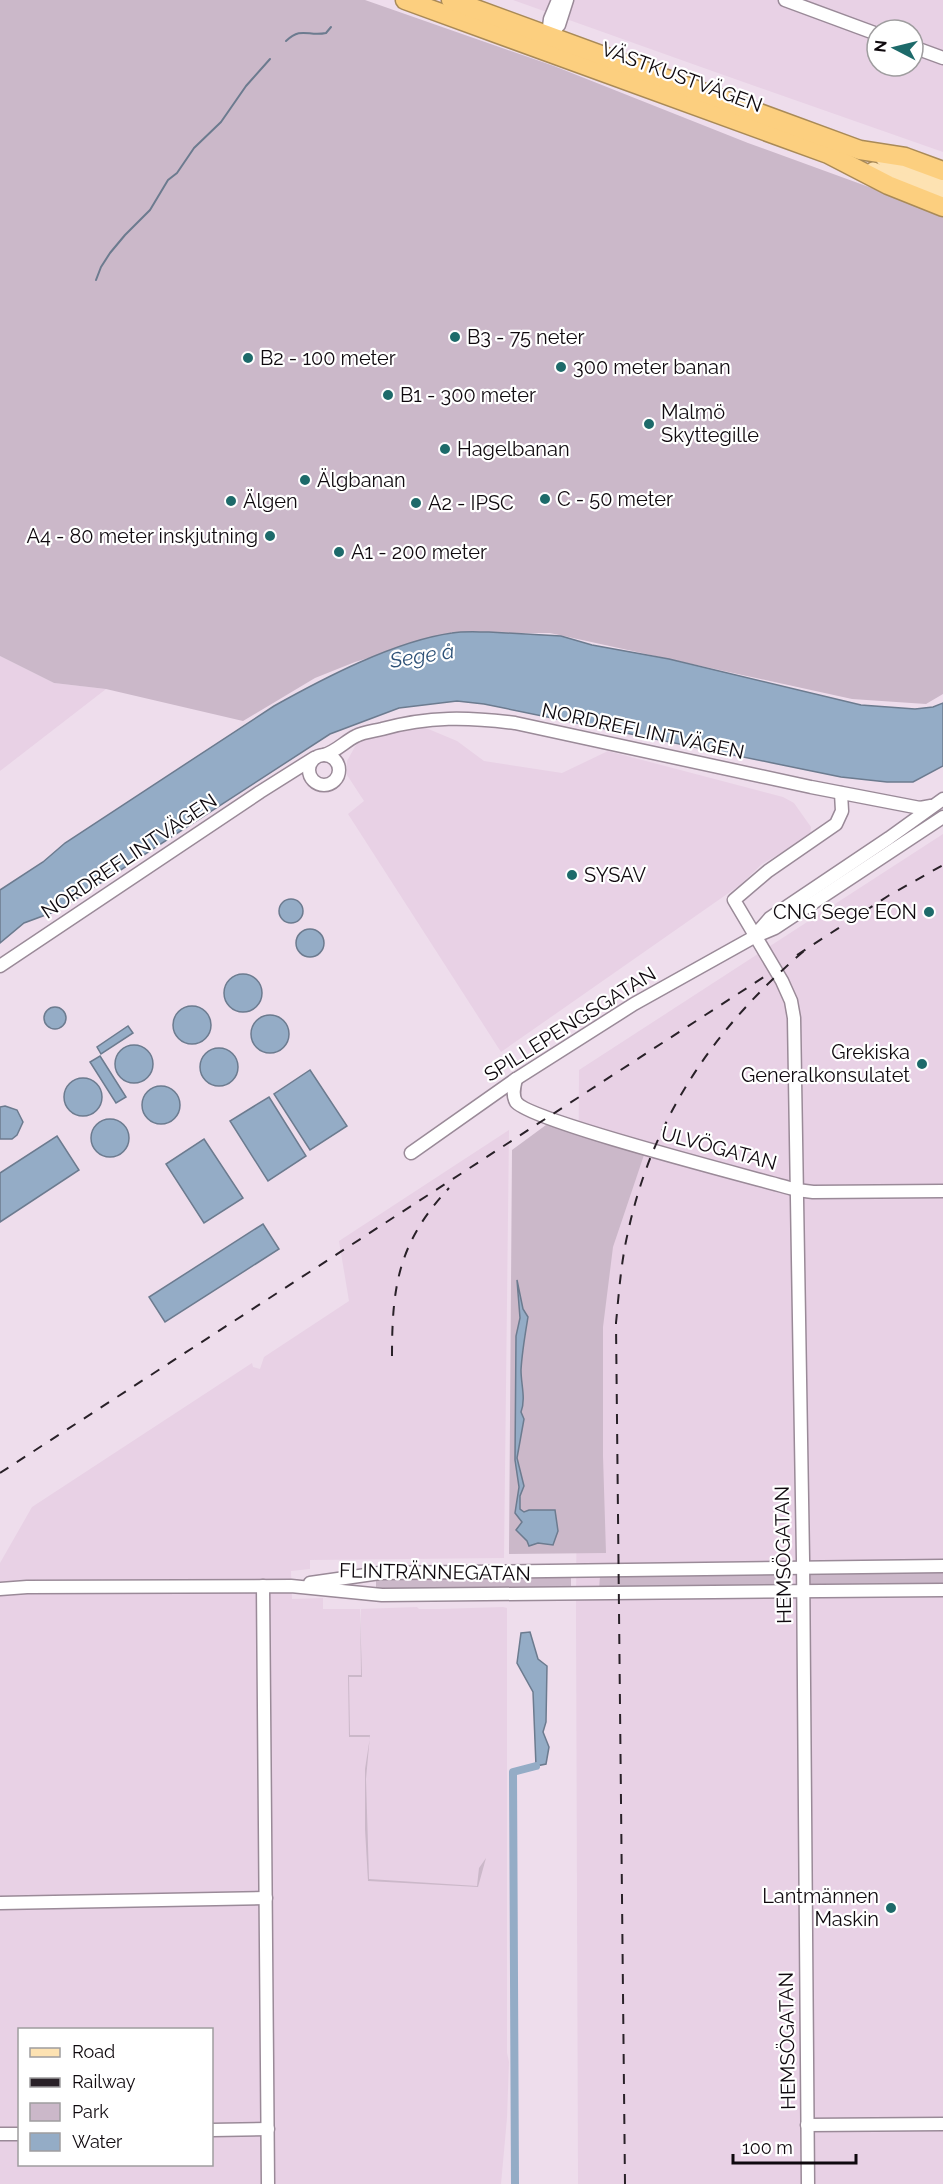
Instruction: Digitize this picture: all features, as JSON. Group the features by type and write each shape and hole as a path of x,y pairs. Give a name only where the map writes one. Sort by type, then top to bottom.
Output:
{"highway":[{"name":"VÄSTKUSTVÄGEN","path":"405,0 546,43 860,150"},
{"name":"VÄSTKUSTVÄGEN","path":"451,0 546,43 828,154"},
{"path":"860,150 905,157 943,171"},
{"path":"828,154 888,185 943,207"}],"main road":[{"name":"VÄSTKUSTVÄGEN","path":"860,150 943,182"},
{"name":"VÄSTKUSTVÄGEN","path":"828,154 943,196"}],"street":[{"path":"546,43 550,20 558,0"},
{"path":"546,43 559,25 567,0"},
{"path":"785,0 865,30"},
{"path":"925,51 943,58"},
{"name":"NORDREFLINTVÄGEN","path":"0,966 281,779 319,757 334,752 356,736 395,725 436,718 471,718 515,723 842,793 920,808 932,806"},
{"path":"281,779 312,779 322,786 332,784 338,776 339,766 348,742"},
{"path":"312,779 309,767 319,757 333,758 339,766"},
{"name":"HEMSÖGATAN","path":"808,2184 795,1041 792,1004 778,973 754,937 734,900 768,871 836,824 842,811 842,793"},
{"name":"SPILLEPENGSGATAN","path":"754,937 770,918 943,799"},
{"name":"SPILLEPENGSGATAN","path":"411,1153 516,1079 634,1004 754,937 775,928 938,824 943,818"},
{"name":"ULVÖGATAN","path":"516,1079 513,1092 516,1102 524,1109 653,1151 797,1190 813,1192 943,1191"},
{"name":"FLINTRÄNNEGATAN","path":"291,1586 380,1573 943,1566"},
{"path":"263,1586 268,2184"},
{"path":"0,1589 291,1586"},
{"name":"FLINTRÄNNEGATAN","path":"291,1586 382,1595 943,1590"},
{"path":"0,1903 266,1898"},
{"path":"807,2125 943,2124"},
{"path":"213,2130 268,2128"},
{"path":"0,2134 18,2134"}],"shaded area":[{"path":"513,0 943,0 943,152 701,67"},
{"path":"0,656 54,683 106,689 0,771"},
{"path":"414,723 457,741 484,761 562,773 608,751 783,797 794,803 811,827 810,836 762,864 740,885 501,1052 348,814 364,801 347,775 347,761 357,743 385,730"},
{"path":"943,834 943,2184 578,2184 576,1612 579,1070"},
{"path":"509,1130 504,1558 310,1560 310,1569 291,1571 292,1599 323,1598 323,1609 360,1609 361,1674 361,1609 507,1608 507,2053 509,2062 501,2184 0,2184 0,1563 32,1507 252,1363 253,1367 260,1369 264,1357 349,1301 339,1241"}],"green space":[{"path":"0,0 365,0 554,66 748,143 943,214 943,694 926,704 852,699 550,633 452,633 355,662 315,678 243,721 106,689 54,683 0,656"},
{"path":"546,1125 576,1130 645,1152 613,1247 603,1327 606,1553 509,1554 512,1150"},
{"path":"943,1571 943,1586 807,1587 807,1573"},
{"path":"776,1575 778,1588 599,1590 600,1576"},
{"path":"571,1576 571,1590 376,1589 376,1579"},
{"path":"360,1609 362,1677 349,1677 350,1735 370,1735 370,1737 349,1737 348,1675 361,1675"},
{"path":"370,1740 366,1779 369,1879 477,1886 479,1868 486,1858 478,1887 368,1881 365,1769"}],"water":[{"name":"Sege å","path":"489,632 561,636 592,645 669,659 861,705 915,709 933,707 943,703 943,766 913,782 887,782 841,777 484,704 457,701 399,708 330,734 59,910 24,923 0,943 0,890 43,862 65,843 274,706 360,662 407,644 452,633"},
{"path":"291,899 296,900 302,906 302,916 296,922 291,923 286,922 280,916 279,911 280,906 286,900"},
{"path":"310,929 320,933 324,943 320,953 310,957 300,953 296,943 300,933"},
{"path":"243,974 257,979 262,993 257,1007 243,1012 229,1007 224,993 229,979"},
{"path":"192,1006 206,1011 211,1025 206,1039 192,1044 178,1039 173,1025 178,1011"},
{"path":"55,1007 63,1010 66,1018 63,1026 55,1029 47,1026 44,1018 47,1010"},
{"path":"270,1015 284,1020 289,1034 284,1048 270,1053 256,1048 251,1034 256,1020"},
{"path":"128,1026 133,1033 101,1054 97,1047"},
{"path":"134,1045 148,1050 153,1064 148,1078 134,1083 120,1078 115,1064 120,1050"},
{"path":"219,1048 233,1053 238,1067 233,1081 219,1086 205,1081 200,1067 205,1053"},
{"path":"100,1056 126,1097 116,1103 90,1062"},
{"path":"310,1070 347,1126 310,1150 274,1094"},
{"path":"83,1078 97,1083 102,1097 97,1111 83,1116 69,1111 64,1097 69,1083"},
{"path":"161,1086 175,1091 180,1105 175,1119 161,1124 147,1119 142,1105 147,1091"},
{"path":"269,1097 306,1156 268,1181 230,1121"},
{"path":"5,1106 17,1110 23,1122 17,1135 12,1139 0,1139 0,1107"},
{"path":"110,1119 124,1124 129,1138 124,1152 110,1157 96,1152 91,1138 96,1124"},
{"path":"57,1136 79,1170 0,1222 0,1173"},
{"path":"204,1139 243,1198 204,1223 166,1164"},
{"path":"263,1224 279,1249 165,1322 149,1297"},
{"path":"517,1280 523,1309 528,1317 521,1370 523,1397 521,1412 524,1419 517,1458 524,1486 520,1496 520,1509 524,1512 555,1510 558,1531 553,1545 538,1543 529,1546 516,1530 522,1522 515,1513 519,1487 515,1460 516,1336 520,1318"},
{"path":"530,1632 538,1659 547,1666 546,1722 543,1732 549,1747 546,1764 536,1766 533,1692 517,1663 521,1633"}],"waterway":[{"path":"286,41 296,34 326,33 331,27"},
{"path":"96,280 110,253 150,210 168,180 177,173 194,148 221,122 246,86 270,59"},
{"path":"515,2184 513,1772 536,1766"}],"railway":[{"path":"797,955 888,896 943,865"},
{"path":"625,2184 616,1323 622,1266 639,1190 654,1150 692,1076 743,1010 805,950"},
{"path":"0,1473 770,973"},
{"path":"392,1356 394,1307 402,1265 419,1227 449,1188"}],"place":[{"name":"B3 - 75 neter","path":"455,337"},
{"name":"B2 - 100 meter","path":"248,358"},
{"name":"300 meter banan","path":"561,367"},
{"name":"B1 - 300 meter","path":"388,395"},
{"name":"Malmö Skyttegille","path":"649,424"},
{"name":"Hagelbanan","path":"445,449"},
{"name":"Älgbanan","path":"305,480"},
{"name":"C - 50 meter","path":"545,499"},
{"name":"Älgen","path":"231,501"},
{"name":"A2 - IPSC","path":"416,503"},
{"name":"A4 - 80 meter inskjutning","path":"270,536"},
{"name":"A1 - 200 meter","path":"339,552"},
{"name":"SYSAV","path":"572,875"},
{"name":"CNG Sege EON","path":"929,912"},
{"name":"Grekiska Generalkonsulatet","path":"922,1064"},
{"name":"Lantmännen Maskin","path":"891,1908"}]}
